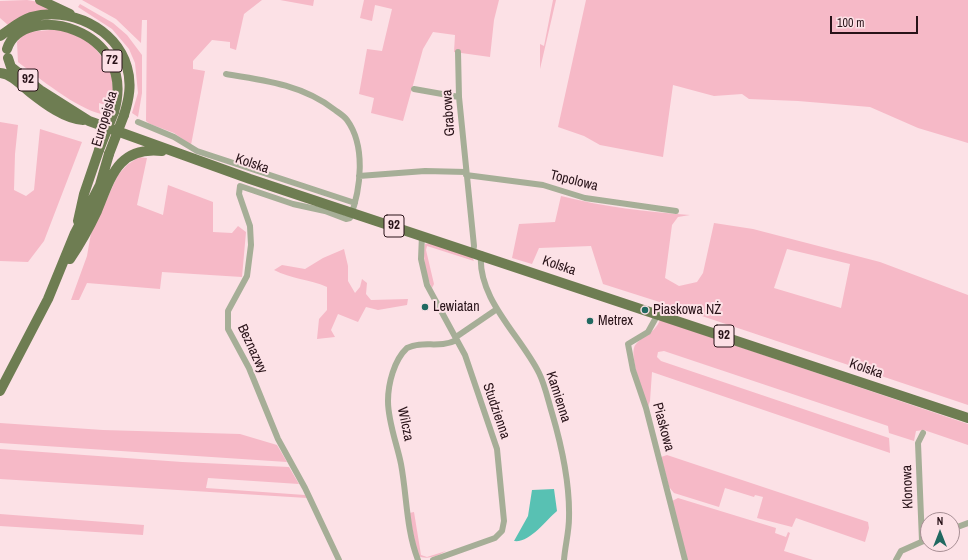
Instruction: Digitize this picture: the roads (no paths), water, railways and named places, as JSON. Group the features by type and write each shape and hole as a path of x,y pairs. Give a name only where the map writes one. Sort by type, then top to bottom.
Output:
{"main road":[{"path":"40,0 73,16"},
{"name":"Europejska","path":"0,37 14,25 30,17 48,14 73,16 103,32 116,45 127,68 130,88 124,115 104,152"},
{"name":"Europejska","path":"0,391 33,330 57,280 75,233 100,185 104,152 118,98 115,69 107,53 90,38 67,26 42,23 33,25 19,32 11,41 7,54"},
{"name":"92","path":"0,37 11,67 40,90 89,121"},
{"name":"92","path":"7,54 5,66 0,72 10,77 59,112 77,120 89,121"},
{"name":"Kolska","path":"89,121 180,153 354,207 422,235 968,418"},
{"name":"72","path":"57,280 86,233 112,176 122,162 133,154 144,150 180,153"}],"street":[{"name":"Grabowa","path":"458,52 459,97 466,174"},
{"path":"138,122 174,137 197,151 354,207 359,176 359,159 354,134 346,119 330,106 303,91 287,86 226,74"},
{"path":"414,89 459,97"},
{"name":"Topolowa","path":"359,176 425,171 466,174 543,185 586,198 676,211"},
{"path":"466,174 474,246 477,253"},
{"name":"Beznazwy","path":"339,560 305,488 278,438 248,368 231,336 227,319 229,308 247,276 250,252 251,233 239,194 240,186 346,219 350,218 354,207"},
{"name":"Studzienna","path":"422,235 421,259 427,285 465,355 497,449 504,521 502,531 495,538 433,560"},
{"name":"Kamienna","path":"477,253 481,271 497,309 539,374 562,449 566,464 569,513 564,560"},
{"name":"Wilcza","path":"418,560 409,530 401,464 388,410 388,394 392,373 399,358 407,348 421,344 445,345 497,309"},
{"name":"Piaskowa","path":"658,314 648,332 628,344 633,370 646,408 685,560"},
{"name":"Klonowa","path":"923,433 918,443 923,512"},
{"path":"896,560 901,551 920,542"}],"place":[{"name":"Lewiatan","path":"425,307"},
{"name":"Piaskowa NŻ","path":"645,310"},
{"name":"Metrex","path":"590,321"}]}
